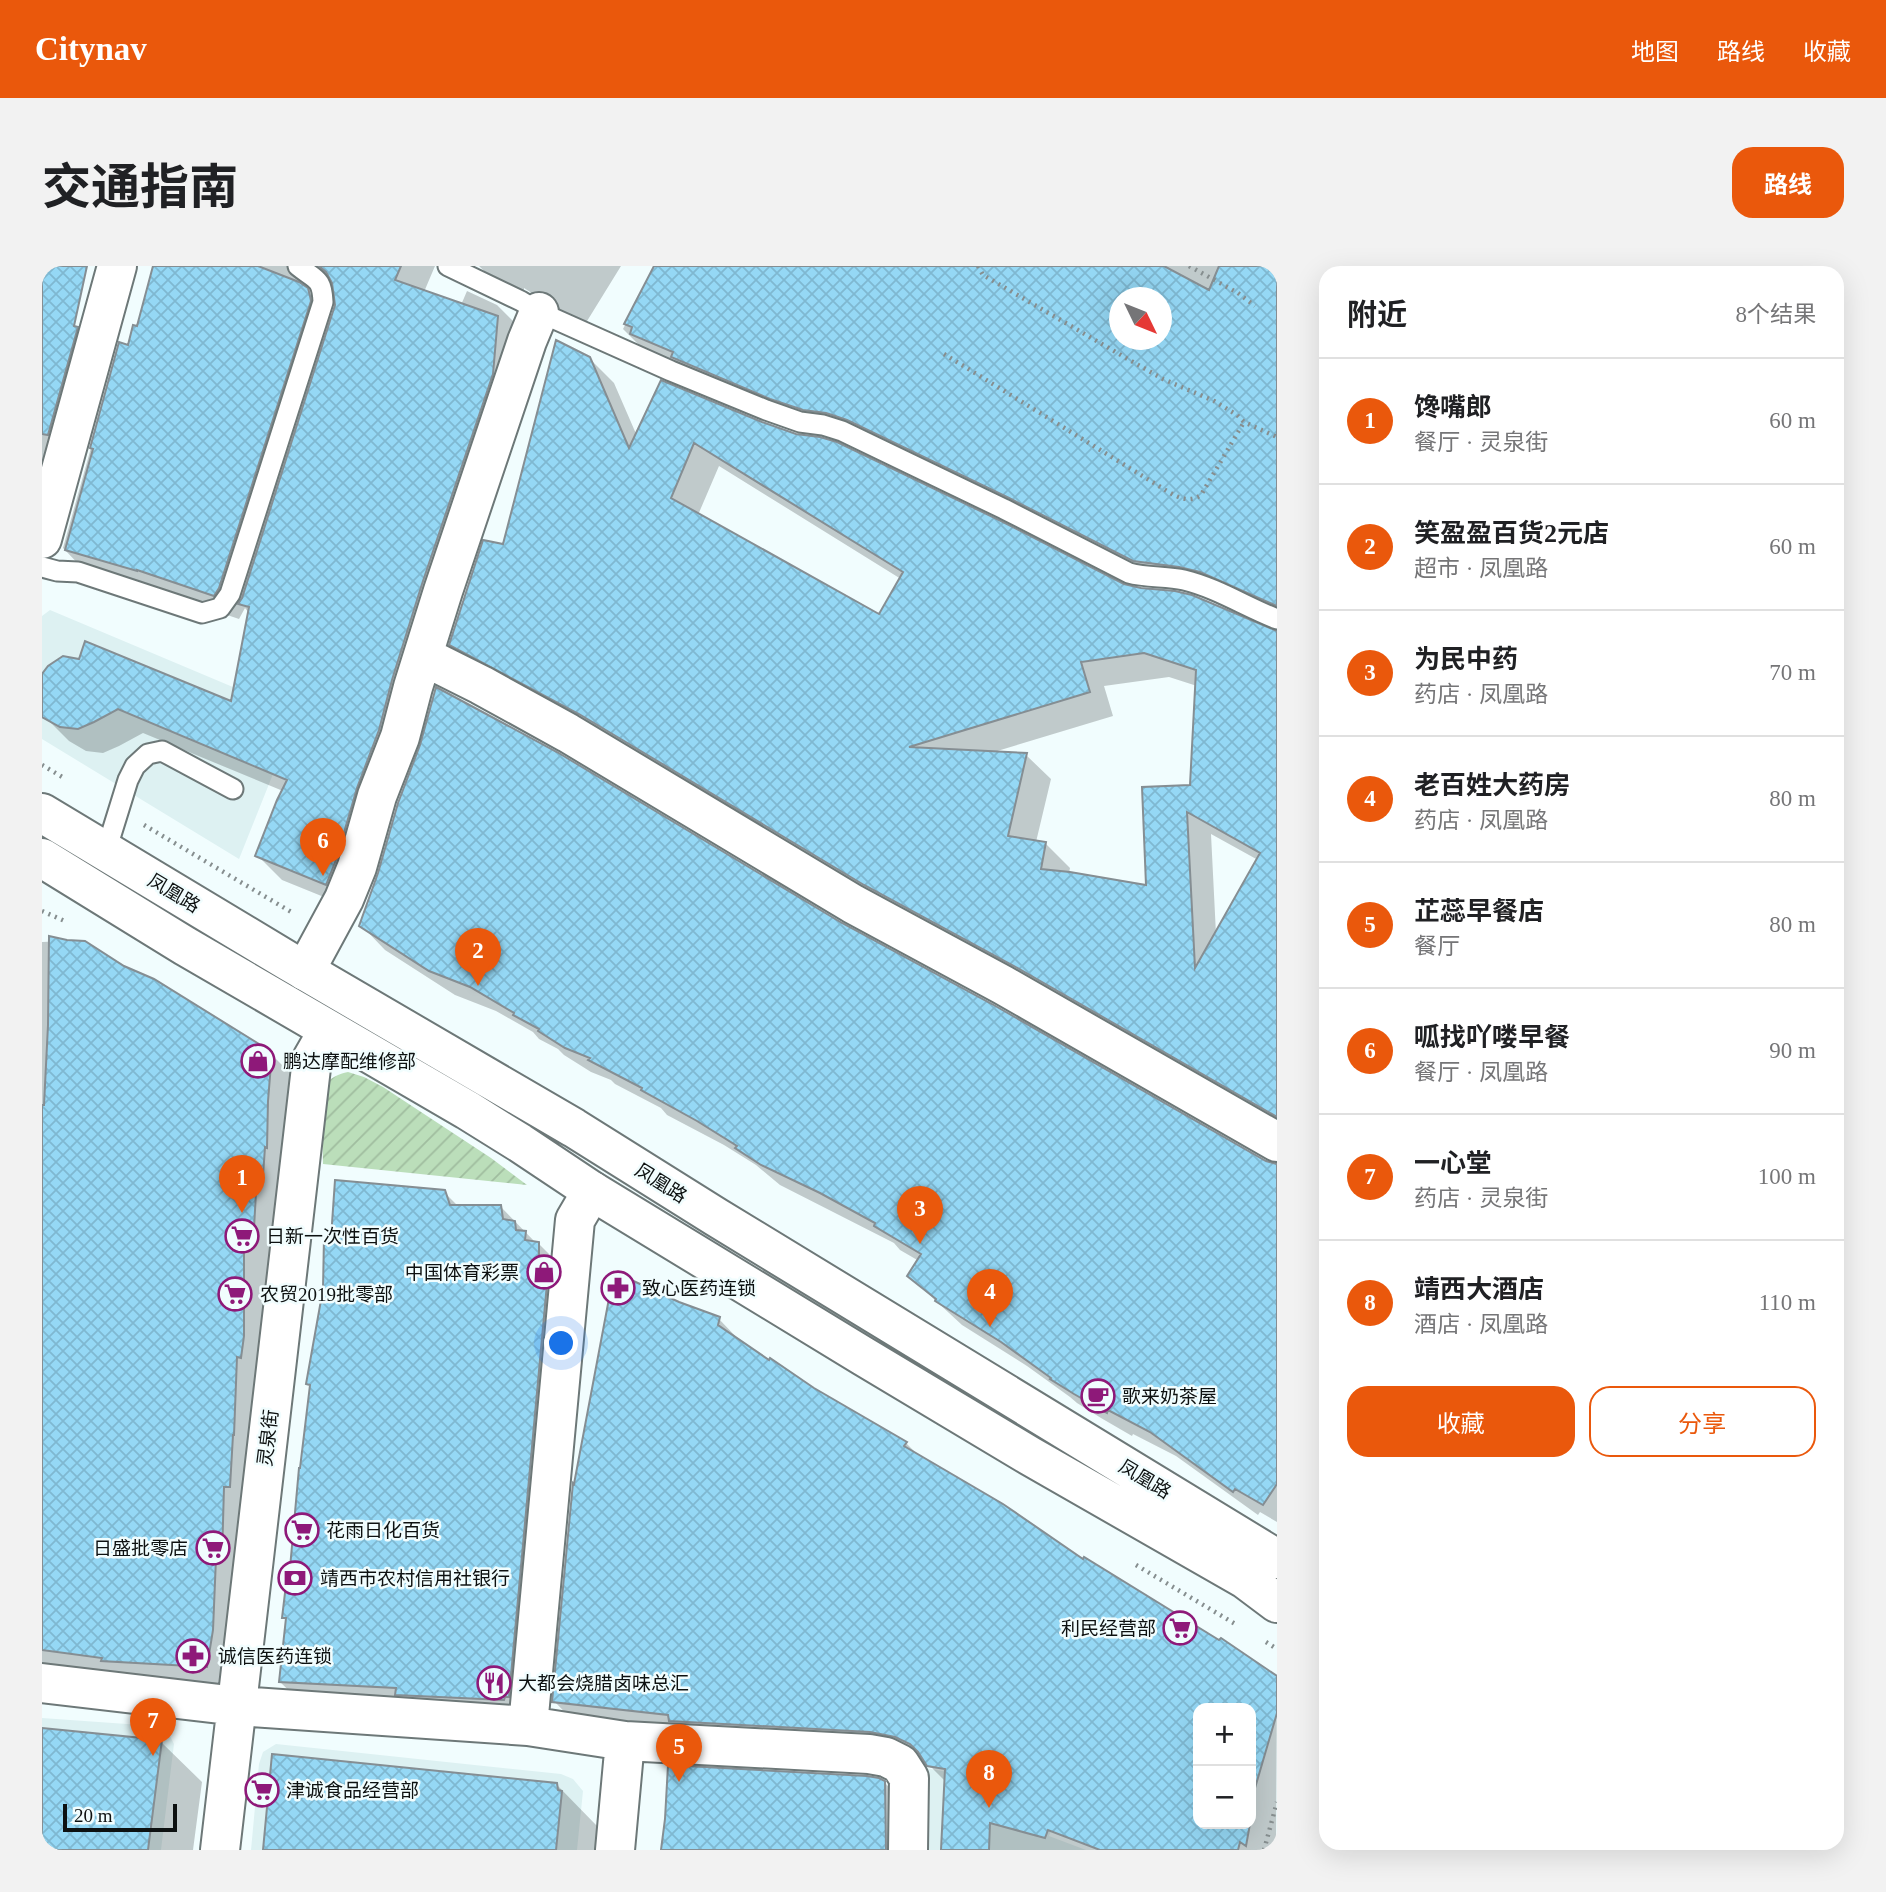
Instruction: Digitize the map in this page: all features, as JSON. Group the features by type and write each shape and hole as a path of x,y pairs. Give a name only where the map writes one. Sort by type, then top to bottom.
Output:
{"street":[{"path":"42,539 117,266"},
{"path":"305,971 344,899 357,867 377,796 400,737 423,656 527,341 540,312"},
{"path":"423,656 568,733 864,910 1003,985 1277,1142"},
{"name":"凤凰路","path":"42,813 574,1128 1277,1559"},
{"name":"凤凰路","path":"45,870 184,946 467,1110 592,1191 1030,1456 1245,1579 1277,1603"},
{"name":"灵泉街","path":"219,1850 312,1059 328,1031"},
{"path":"528,1726 575,1220 592,1191"},
{"path":"42,1683 237,1706 528,1726 625,1741 886,1757 900,1764 909,1778 908,1850"},
{"path":"615,1850 625,1741"}],"lane":[{"path":"42,567 78,572 202,613 220,608 230,594 323,302 322,287 315,278 298,266"},
{"path":"448,266 540,312 671,371 765,410 800,422 842,431 1129,573 1186,581 1277,619"},
{"path":"106,851 128,780 135,765 148,754 162,751 233,789"}],"path":[{"path":"978,266 983,275 1163,379 1214,401 1244,422 1277,437"},
{"path":"1189,266 1238,293 1255,306"},
{"path":"944,354 1178,497 1195,499 1201,495 1244,422"},
{"path":"119,810 326,932"},
{"path":"1264,1850 1277,1802"}],"shaded area":[{"path":"50,610 297,714 239,859 42,739 42,616"},
{"path":"42,1718 155,1726 167,1730 174,1744 161,1850 42,1850"},
{"path":"276,1744 561,1774 573,1779 583,1791 577,1850 251,1850 259,1764 263,1752"},
{"path":"925,1768 1050,1790 1058,1814 1049,1836 1086,1850 923,1850 929,1778"}],"green space":[{"path":"348,1072 383,1087 527,1185 323,1164 323,1092 329,1080"}],"building":[{"path":"42,266 87,266 74,326 78,327 48,435 42,434"},
{"path":"153,266 258,266 299,282 308,288 311,301 219,588 214,596 137,570 65,550 119,342 128,345 133,325 137,326"},
{"path":"319,266 401,266 395,280 498,316 493,374 422,584 379,730 326,885 255,856 287,780 118,709 78,729 60,727 42,717 42,674 48,666 63,656 79,659 85,641 231,701 249,607 238,604 335,305 332,283"},
{"path":"654,266 1164,266 1209,290 1219,266 1277,266 1277,606 1200,572 1133,561 847,420 770,399 671,357 673,352 630,334 632,327 624,324"},
{"path":"556,340 590,357 629,448 661,380 796,434 837,442 1124,584 1192,595 1277,631 1277,1117 1014,966 864,885 579,714 449,645 483,540 503,544","holes":["694,443 903,572 879,614 671,498","1144,653 1196,670 1190,785 1142,787 1146,885 1041,869 1046,842 1008,836 1027,753 909,747 1090,692 1081,662","1187,812 1260,853 1195,968"]},
{"path":"436,687 557,752 842,923 992,1004 1266,1161 1277,1164 1277,1484 1263,1505 1235,1489 1233,1492 1150,1432 1108,1410 1107,1413 1074,1394 1001,1342 935,1301 936,1299 907,1276 921,1254 874,1226 875,1223 761,1165 735,1148 737,1146 641,1090 642,1088 588,1060 590,1058 565,1048 470,987 429,971 359,926 398,803 420,745"},
{"path":"49,936 85,941 124,966 154,979 272,1052 263,1176 257,1175 254,1228 248,1227 248,1247 244,1247 244,1336 241,1358 237,1357 230,1487 224,1487 222,1558 216,1558 213,1630 207,1667 101,1661 102,1658 42,1650 42,1105 48,1025"},
{"path":"335,1180 445,1190 450,1205 501,1205 503,1219 515,1221 516,1230 526,1231 525,1240 539,1242 539,1261 549,1262 509,1697 504,1700 395,1695 396,1688 279,1682 286,1618 282,1618 310,1385 306,1384 323,1289 324,1237 331,1238"},
{"path":"614,1272 679,1302 720,1317 718,1325 769,1360 770,1358 814,1388 907,1442 904,1446 1003,1504 1083,1559 1084,1557 1219,1640 1221,1638 1277,1676 1277,1713 1256,1785 1256,1703 1193,1703 1193,1829 1249,1829 1246,1846 1240,1842 1238,1850 1100,1850 1048,1830 1045,1838 990,1823 989,1850 941,1850 945,1769 927,1766 910,1744 895,1737 870,1732 669,1721 668,1715 552,1702 574,1484"},
{"path":"42,1728 162,1740 148,1850 42,1850"},
{"path":"272,1754 557,1783 558,1790 562,1791 556,1850 263,1850"},
{"path":"668,1765 879,1778 885,1781 886,1850 661,1850"}],"place":[{"name":"呱找吖喽早餐","path":"323,876"},
{"name":"笑盈盈百货2元店","path":"478,986"},
{"name":"鹏达摩配维修部","path":"258,1061"},
{"name":"馋嘴郎","path":"242,1213"},
{"name":"日新一次性百货","path":"242,1236"},
{"name":"为民中药","path":"920,1244"},
{"name":"中国体育彩票","path":"544,1272"},
{"name":"致心医药连锁","path":"618,1288"},
{"name":"农贸2019批零部","path":"235,1294"},
{"name":"老百姓大药房","path":"990,1327"},
{"name":"歌来奶茶屋","path":"1098,1396"},
{"name":"花雨日化百货","path":"302,1530"},
{"name":"日盛批零店","path":"213,1548"},
{"name":"靖西市农村信用社银行","path":"295,1578"},
{"name":"利民经营部","path":"1180,1628"},
{"name":"诚信医药连锁","path":"193,1656"},
{"name":"大都会烧腊卤味总汇","path":"494,1683"},
{"name":"一心堂","path":"153,1756"},
{"name":"芷蕊早餐店","path":"679,1782"},
{"name":"津诚食品经营部","path":"262,1790"},
{"name":"靖西大酒店","path":"989,1808"}]}
